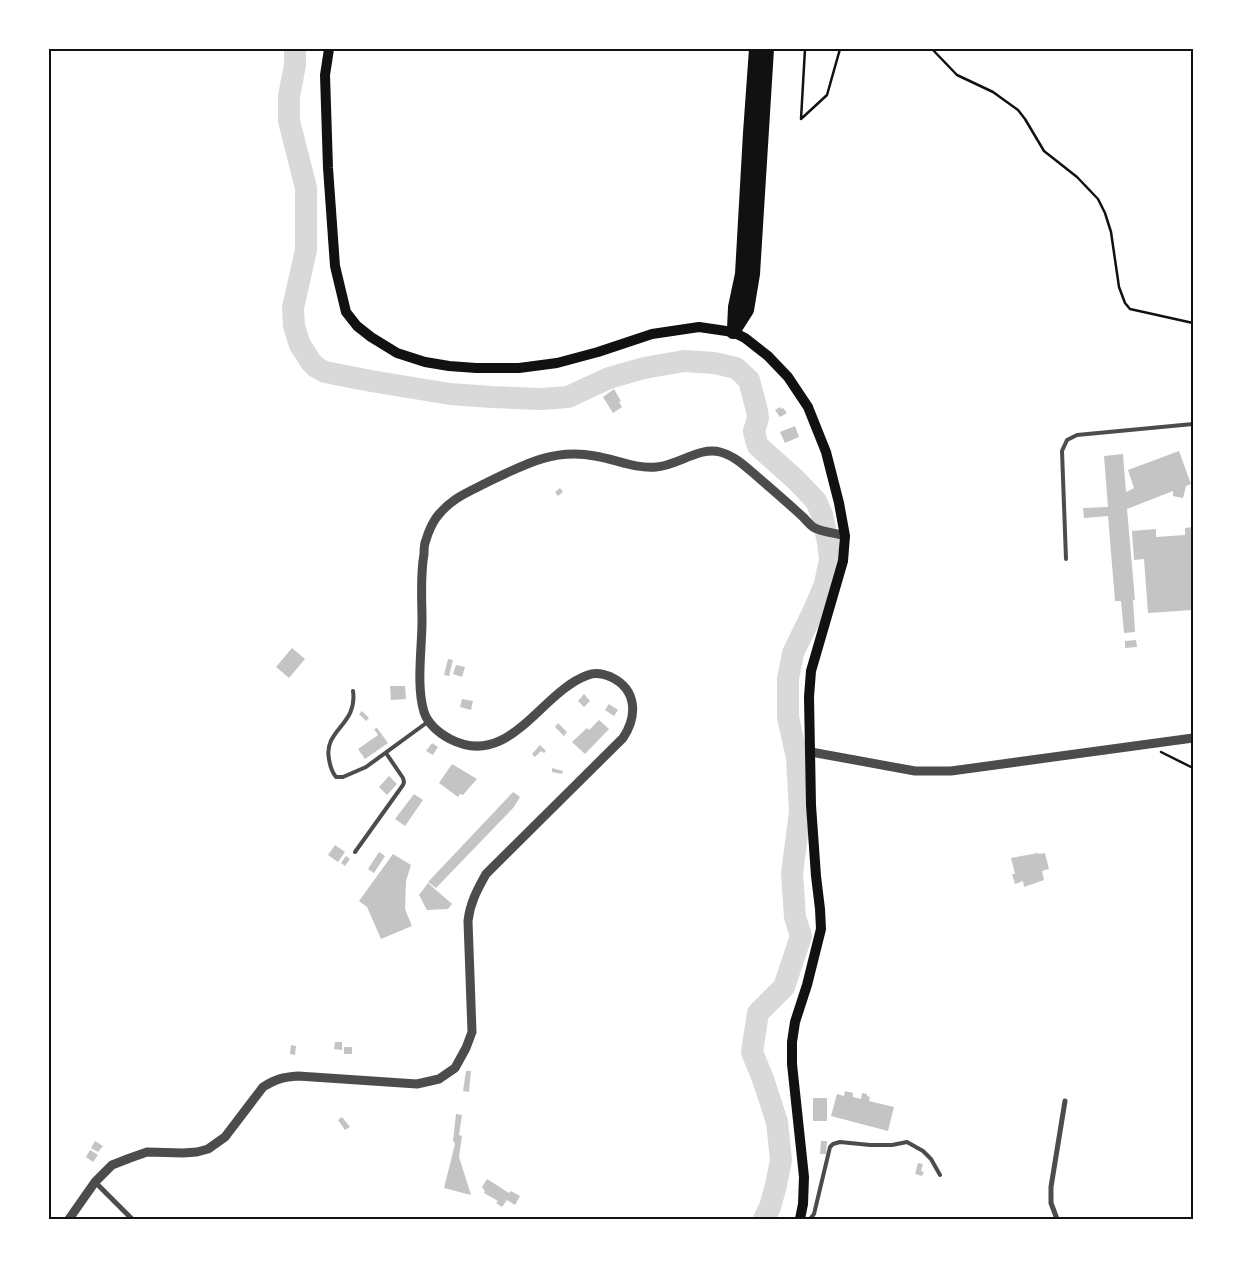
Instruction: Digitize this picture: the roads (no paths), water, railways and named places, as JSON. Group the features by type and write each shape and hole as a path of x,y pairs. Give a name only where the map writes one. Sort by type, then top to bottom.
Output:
{"highway":[{"path":"733,332 735,307 742,274 756,49"},
{"path":"733,332 747,310 753,274 767,49"}],"main road":[{"path":"328,49 325,75 328,168 336,266 346,312 357,326 371,337 397,353 425,362 476,368 519,368 557,363 652,334 699,327 733,332 745,338 768,356 788,377 808,407 826,452 839,503 843,535 843,561 811,671 809,697 811,805 821,929 795,1022 792,1042 792,1064 804,1177 803,1204 800,1219"}],"street":[{"path":"69,1219 95,1182 112,1165 147,1152 183,1153 208,1149 225,1137 263,1087 283,1077 298,1076 417,1084 439,1079 455,1068 466,1048 472,1032 468,921 470,907 476,890 486,874 623,738 632,720 632,702 629,693 623,685 605,674 595,674 588,675 570,685 516,731 499,742 478,746 460,744 434,727 424,712 420,691 421,570 426,540 436,519 450,502 532,461 555,455 580,453 640,467 658,467 702,452 719,451 738,461 814,528 843,535"},
{"path":"811,752 925,772 951,771 1193,738"},
{"path":"1057,1219 1051,1203 1051,1187 1065,1101"},
{"path":"95,1182 132,1219"}],"lane":[{"path":"1066,559 1062,451 1067,440 1077,435 1193,424"},
{"path":"353,691 353,704 349,716 334,735 327,749 336,777 343,777 366,767 429,721"},
{"path":"355,852 403,786 403,778 386,753"},
{"path":"810,1219 814,1214 830,1147 833,1144 840,1142 870,1146 907,1142 931,1159 940,1175"}],"waterway":[{"path":"295,49 295,65 289,96 289,121 306,188 306,250 293,308 294,326 300,345 316,367 325,372 450,394 541,399 568,397 609,378 644,368 684,361 714,363 736,368 749,380 758,418 754,431 758,446 816,501 822,515 830,559 825,584 793,653 788,679 788,717 797,758 800,812 792,873 795,917 801,936 784,987 758,1013 752,1052 777,1122 781,1160 770,1207 764,1219"}]}
